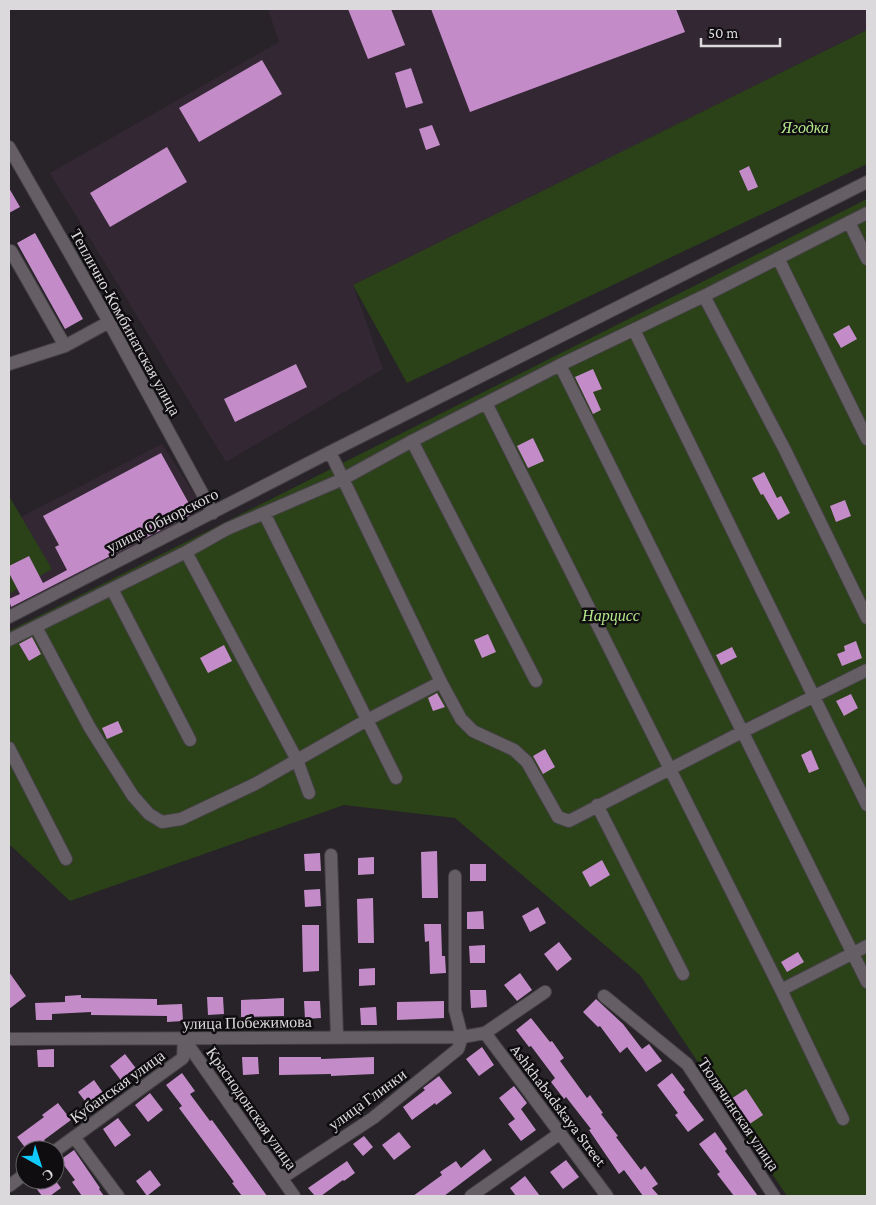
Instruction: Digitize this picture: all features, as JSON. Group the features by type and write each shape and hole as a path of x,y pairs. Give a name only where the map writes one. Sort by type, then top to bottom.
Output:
{"street":[{"name":"Теплично-Комбинатская улица","path":"9,148 109,322 213,513"},
{"name":"улица Обнорского","path":"9,617 330,452 867,182"},
{"path":"9,640 186,552 227,529 343,479 412,441 560,365 704,296 867,213"},
{"path":"849,222 867,258"},
{"path":"11,251 66,346"},
{"path":"778,258 867,439"},
{"path":"704,296 785,450 867,618"},
{"path":"9,364 66,346 109,322"},
{"path":"634,330 867,805"},
{"path":"560,365 867,982"},
{"path":"486,403 782,990 843,1119"},
{"path":"412,441 536,681"},
{"path":"330,452 441,682 461,718 473,731 514,750 527,762 558,817 569,820 867,670"},
{"path":"264,513 396,778"},
{"path":"186,552 297,760 309,793"},
{"path":"112,589 190,740"},
{"path":"36,627 90,728 132,796 149,814 162,822 181,819 255,784 367,720 441,682"},
{"path":"9,748 66,858"},
{"path":"597,805 683,974"},
{"path":"331,855 337,1037"},
{"path":"455,876 455,1010 462,1037"},
{"path":"782,990 867,946"},
{"path":"485,1033 545,992"},
{"name":"Тюлячинская улица","path":"604,996 687,1064 774,1196"},
{"name":"улица Побежимова","path":"9,1039 462,1037 485,1033"},
{"name":"Ashkhabadskaya Street","path":"485,1033 607,1196"},
{"name":"улица Глинки","path":"282,1178 373,1118 458,1049 462,1037"},
{"name":"Кубанская улица","path":"65,1144 183,1058 184,1039"},
{"name":"Краснодонская улица","path":"184,1039 294,1196"},
{"path":"471,1196 559,1134"},
{"path":"74,1137 118,1196"}],"shaded area":[{"path":"268,9 867,9 867,30 353,285 383,369 226,462 50,173 279,42"},
{"path":"162,444 207,514 9,613 9,594 52,569 21,517"}],"green space":[{"name":"Ягодка","path":"867,30 867,164 407,383 353,285"},
{"name":"Нарцисс","path":"867,199 867,1196 787,1196 640,975 455,818 344,805 70,901 9,844 9,631"},
{"path":"9,496 52,569 9,594"}],"building":[{"path":"348,9 391,9 405,45 368,59"},
{"path":"431,9 676,9 685,32 470,112"},
{"path":"262,60 282,94 199,142 179,108"},
{"path":"411,68 423,103 406,108 395,73"},
{"path":"432,125 440,145 426,150 419,129"},
{"path":"167,147 187,182 110,227 90,193"},
{"path":"749,166 758,187 748,191 739,171"},
{"path":"9,188 20,207 9,213"},
{"path":"35,233 83,319 65,329 17,243"},
{"path":"849,325 857,339 841,348 833,334"},
{"path":"296,364 307,387 235,422 224,399"},
{"path":"593,369 602,389 593,392 601,410 593,414 575,377"},
{"path":"533,438 544,461 528,468 517,446"},
{"path":"161,453 192,509 198,505 200,510 11,607 9,599 20,594 9,573 9,566 29,556 43,583 67,570 55,547 59,545 43,516"},
{"path":"764,472 777,498 781,496 790,513 778,520 752,478"},
{"path":"845,500 851,516 836,522 830,506"},
{"path":"488,634 496,652 482,658 474,640"},
{"path":"32,637 41,654 29,661 19,644"},
{"path":"856,641 862,658 842,666 837,654 845,651 844,646"},
{"path":"224,645 232,661 208,673 200,658"},
{"path":"732,647 737,657 721,665 716,655"},
{"path":"437,693 445,707 433,711 428,698"},
{"path":"851,694 858,708 844,716 836,701"},
{"path":"118,721 123,732 107,739 102,728"},
{"path":"545,749 555,767 543,774 533,756"},
{"path":"811,750 819,769 809,773 801,755"},
{"path":"437,851 438,898 422,898 421,852"},
{"path":"320,853 321,871 305,871 304,854"},
{"path":"374,857 374,874 358,875 358,858"},
{"path":"602,860 610,875 590,887 582,872"},
{"path":"470,864 486,864 486,881 470,881"},
{"path":"320,889 321,906 305,907 304,890"},
{"path":"373,898 374,943 358,943 357,899"},
{"path":"538,907 546,923 530,932 522,916"},
{"path":"483,911 484,929 467,929 467,912"},
{"path":"424,924 441,924 442,956 445,956 446,973 430,974 429,941 425,942"},
{"path":"302,925 319,925 319,971 303,972"},
{"path":"559,942 572,959 557,971 544,954"},
{"path":"485,945 485,963 470,963 469,946"},
{"path":"798,952 804,962 787,972 781,962"},
{"path":"375,968 375,985 359,986 359,969"},
{"path":"9,972 26,996 9,1009"},
{"path":"520,973 532,990 517,1001 504,985"},
{"path":"470,990 486,990 487,1007 471,1008"},
{"path":"81,995 81,998 157,999 157,1005 182,1004 183,1021 167,1022 167,1016 91,1015 91,1012 52,1014 52,1020 36,1020 35,1003 65,1002 65,996"},
{"path":"207,997 223,997 224,1014 208,1015"},
{"path":"284,998 284,1016 241,1017 241,1000"},
{"path":"596,999 623,1024 642,1049 649,1044 662,1061 646,1072 627,1047 620,1053 600,1026 598,1027 583,1012"},
{"path":"304,1001 320,1001 321,1018 305,1019"},
{"path":"444,1001 444,1018 397,1020 397,1002"},
{"path":"376,1007 377,1025 361,1025 360,1008"},
{"path":"531,1018 550,1042 552,1041 564,1058 560,1061 587,1098 590,1095 603,1113 601,1114 618,1136 616,1137 641,1170 645,1166 658,1184 652,1188 659,1196 643,1196 624,1170 619,1174 589,1130 591,1129 566,1097 564,1099 551,1082 555,1078 531,1046 529,1047 516,1030"},
{"path":"482,1047 494,1065 479,1076 466,1059"},
{"path":"54,1049 54,1067 38,1067 37,1050"},
{"path":"125,1054 138,1071 123,1083 110,1066"},
{"path":"242,1057 258,1057 259,1074 243,1075"},
{"path":"279,1057 321,1057 321,1059 374,1057 374,1074 331,1076 331,1074 279,1075"},
{"path":"182,1073 195,1091 190,1094 210,1121 212,1120 267,1196 242,1196 232,1183 234,1182 179,1108 182,1106 166,1085"},
{"path":"672,1073 685,1090 683,1092 704,1120 688,1132 675,1115 678,1113 657,1085"},
{"path":"439,1076 452,1093 412,1120 403,1107"},
{"path":"94,1080 106,1097 91,1109 78,1092"},
{"path":"514,1086 527,1103 521,1109 536,1130 521,1141 508,1124 515,1119 499,1098"},
{"path":"746,1089 763,1115 748,1125 731,1099"},
{"path":"150,1093 163,1110 148,1122 135,1105"},
{"path":"58,1103 71,1120 44,1140 19,1140 17,1137 44,1117 42,1115"},
{"path":"118,1118 131,1135 115,1147 103,1129"},
{"path":"399,1132 411,1147 394,1160 382,1145"},
{"path":"715,1132 727,1149 725,1151 758,1196 734,1196 717,1174 720,1172 699,1144"},
{"path":"364,1136 373,1147 363,1156 353,1144"},
{"path":"484,1149 492,1160 444,1196 413,1196 442,1175 440,1172 456,1161 461,1168"},
{"path":"74,1150 104,1196 82,1196 72,1182 75,1180 65,1167 65,1156"},
{"path":"566,1160 579,1177 563,1189 550,1172"},
{"path":"347,1161 355,1173 344,1181 321,1196 315,1196 308,1188"},
{"path":"150,1170 161,1185 147,1196 136,1181"},
{"path":"525,1176 540,1196 516,1196 510,1188"},
{"path":"38,1190 58,1190 50,1196 42,1196"}]}
